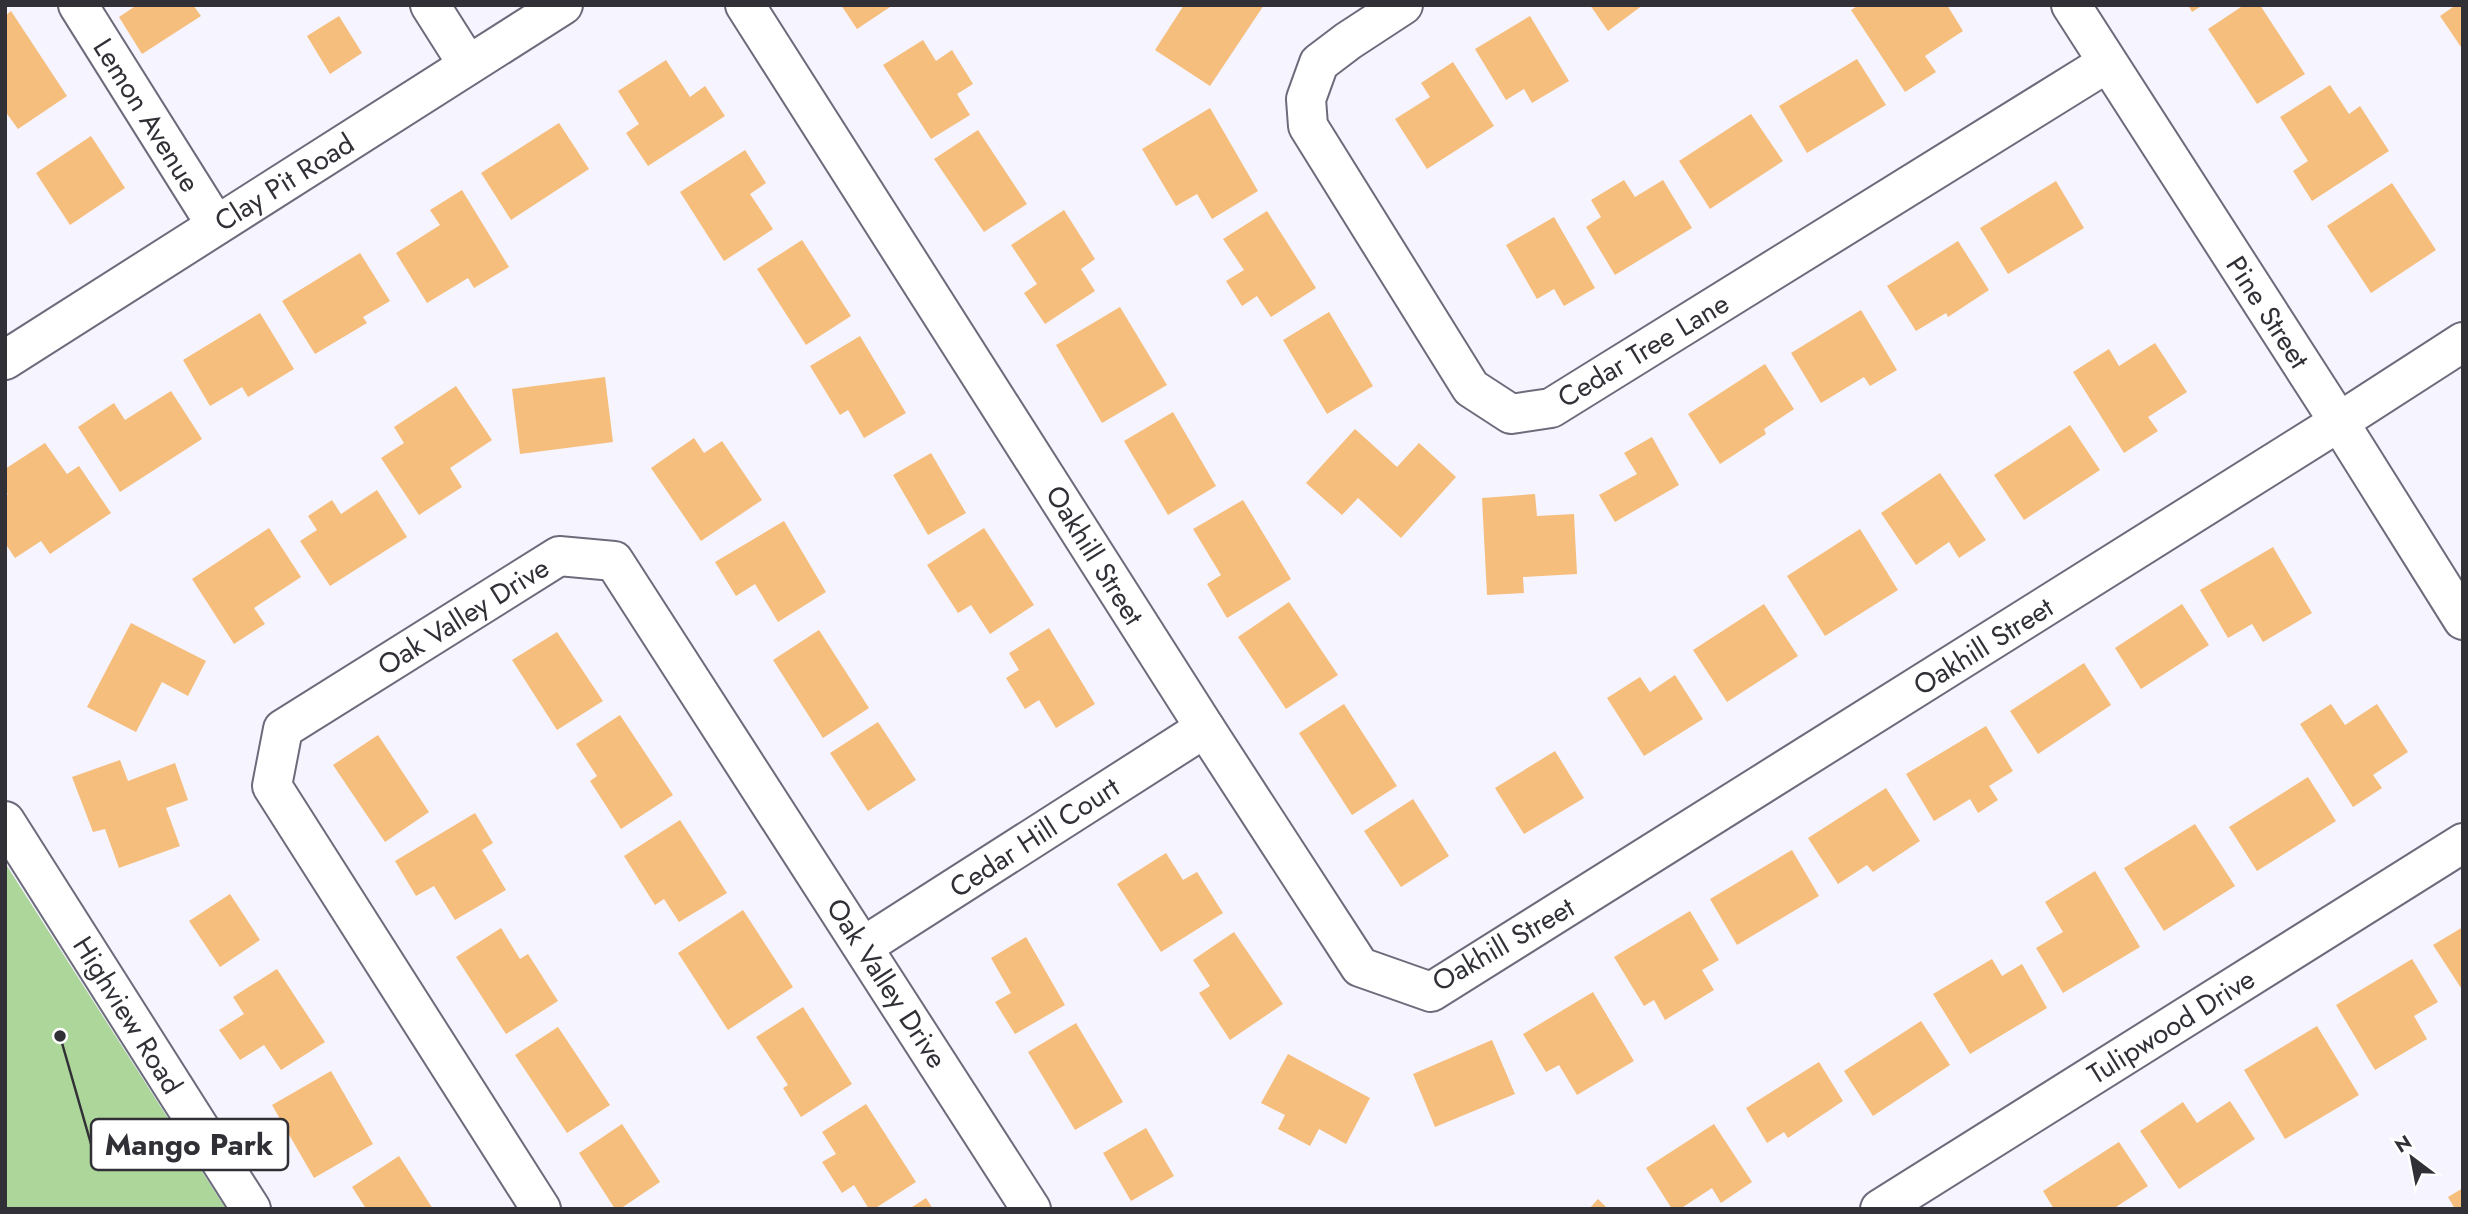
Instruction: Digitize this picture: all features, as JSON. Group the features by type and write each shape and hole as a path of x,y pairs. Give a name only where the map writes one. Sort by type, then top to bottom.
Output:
{"street":[{"name":"Lemon Avenue","path":"78,5 216,225"},
{"path":"430,5 468,65"},
{"name":"Clay Pit Road","path":"5,360 563,5"},
{"name":"Oakhill Street","path":"745,5 1360,967 1431,992 2463,342"},
{"name":"Cedar Tree Lane","path":"1403,5 1319,63 1306,99 1308,126 1471,388 1511,414 1551,408 2107,64"},
{"name":"Pine Street","path":"2071,5 2463,620"},
{"name":"Oak Valley Drive","path":"541,1209 272,786 283,729 559,555 614,561 1031,1209"},
{"name":"Cedar Hill Court","path":"864,946 1205,728"},
{"name":"Highview Road","path":"5,821 251,1209"},
{"name":"Tulipwood Drive","path":"1880,1209 2463,843"}],"green space":[{"path":"5,863 226,1209 5,1209"}],"building":[{"path":"137,5 193,5 201,16 142,54 119,17"},
{"path":"841,5 893,5 857,29"},
{"path":"1184,5 1264,5 1210,86 1155,50"},
{"path":"1590,5 1643,5 1608,31"},
{"path":"1859,5 1947,5 1963,31 1925,56 1936,72 1905,92 1851,10"},
{"path":"2188,5 2203,5 2192,12"},
{"path":"2244,5 2260,5 2305,74 2257,104 2208,29"},
{"path":"2456,5 2463,5 2463,50 2440,16"},
{"path":"11,11 67,96 18,129 5,111 5,16"},
{"path":"339,16 362,53 330,74 307,36"},
{"path":"1530,16 1569,81 1532,103 1524,89 1506,100 1475,49"},
{"path":"923,40 936,61 952,50 973,84 957,94 970,115 931,139 883,65"},
{"path":"1857,59 1886,105 1807,153 1779,106"},
{"path":"666,60 690,97 705,86 725,116 648,166 626,133 639,124 618,91"},
{"path":"1453,62 1494,126 1427,169 1395,119 1430,97 1421,83"},
{"path":"2330,85 2349,114 2360,106 2389,151 2312,201 2293,171 2308,161 2280,117"},
{"path":"1210,108 1258,191 1212,219 1197,194 1176,206 1142,149"},
{"path":"1751,114 1783,161 1710,209 1679,161"},
{"path":"559,123 589,169 511,220 481,173"},
{"path":"978,130 1027,204 984,232 934,159"},
{"path":"91,136 125,188 70,225 36,173"},
{"path":"745,150 766,183 750,194 773,229 724,261 680,192"},
{"path":"1624,180 1635,197 1663,180 1692,228 1615,275 1586,227 1601,217 1591,200"},
{"path":"2056,181 2084,228 2008,274 1980,228"},
{"path":"2392,183 2436,250 2371,293 2327,226"},
{"path":"462,190 509,267 474,288 468,278 427,303 396,253 440,225 430,210"},
{"path":"1064,210 1095,259 1081,269 1095,291 1045,324 1024,293 1037,284 1011,245"},
{"path":"1267,211 1316,288 1271,317 1257,296 1242,306 1226,281 1244,270 1223,239"},
{"path":"1554,217 1595,288 1564,306 1554,289 1537,299 1506,245"},
{"path":"802,240 851,316 806,345 757,269"},
{"path":"1958,241 1989,290 1948,317 1946,313 1916,331 1887,286"},
{"path":"360,253 390,301 363,317 367,323 315,354 282,301"},
{"path":"1120,307 1167,385 1102,423 1056,345"},
{"path":"1861,310 1897,370 1870,386 1864,377 1821,403 1791,353"},
{"path":"1329,312 1373,386 1327,414 1283,340"},
{"path":"260,313 294,369 248,397 242,387 210,406 183,360"},
{"path":"860,336 906,413 864,438 848,410 840,415 810,366"},
{"path":"2155,343 2187,392 2148,417 2158,431 2124,453 2073,372 2109,349 2119,366"},
{"path":"1765,364 1794,409 1764,429 1766,434 1720,464 1688,414"},
{"path":"605,377 613,442 520,454 512,389"},
{"path":"456,386 492,440 450,468 462,487 419,515 381,458 404,443 394,427"},
{"path":"171,391 202,439 120,492 78,427 114,403 125,420"},
{"path":"1173,412 1216,486 1168,515 1124,441"},
{"path":"2070,425 2100,470 2024,520 1994,475"},
{"path":"1355,429 1397,467 1419,443 1456,477 1401,538 1358,498 1342,515 1306,483"},
{"path":"1652,437 1679,485 1615,522 1599,495 1637,474 1624,453"},
{"path":"694,438 704,453 722,441 762,500 701,541 651,468"},
{"path":"45,443 67,474 79,466 111,513 50,554 41,541 15,558 5,543 5,495 8,494 5,490 5,469"},
{"path":"931,453 966,513 928,535 893,475"},
{"path":"1940,473 1986,540 1959,558 1949,542 1916,565 1881,513"},
{"path":"377,490 407,537 330,586 300,541 317,530 308,516 332,500 341,514"},
{"path":"1535,494 1537,516 1574,514 1577,574 1523,577 1524,593 1487,595 1482,498"},
{"path":"1243,500 1291,579 1227,618 1207,584 1221,575 1193,529"},
{"path":"784,521 826,592 778,622 755,584 736,596 715,562"},
{"path":"269,528 301,577 254,608 265,624 234,644 192,579"},
{"path":"984,528 1034,605 990,634 971,605 958,613 927,565"},
{"path":"1860,529 1898,590 1825,636 1787,576"},
{"path":"2273,547 2312,613 2263,642 2252,624 2228,638 2200,590"},
{"path":"1289,602 1338,675 1286,709 1238,637"},
{"path":"1764,604 1798,656 1727,702 1693,650"},
{"path":"2182,604 2209,645 2141,689 2115,648"},
{"path":"131,623 206,661 188,696 162,682 136,732 87,707"},
{"path":"1049,628 1095,704 1056,728 1039,700 1025,709 1006,678 1019,670 1009,653"},
{"path":"819,630 869,708 823,738 773,660"},
{"path":"557,632 603,701 557,730 512,660"},
{"path":"2084,663 2111,705 2038,754 2010,711"},
{"path":"1675,675 1703,719 1644,756 1607,698 1640,677 1650,692"},
{"path":"1344,704 1397,786 1352,815 1299,733"},
{"path":"2331,704 2345,725 2377,704 2408,752 2373,775 2382,788 2353,807 2300,724"},
{"path":"620,715 673,795 621,829 590,781 597,776 576,744"},
{"path":"878,722 916,780 868,811 830,753"},
{"path":"1986,726 2013,771 1989,786 1998,800 1978,813 1970,799 1934,821 1906,774"},
{"path":"378,735 429,812 385,842 333,765"},
{"path":"1555,751 1584,798 1524,834 1495,788"},
{"path":"120,760 128,781 175,763 188,800 166,808 180,846 119,868 105,829 93,832 72,777"},
{"path":"2308,777 2336,821 2257,871 2229,827"},
{"path":"1886,788 1920,841 1873,872 1867,865 1838,884 1808,838"},
{"path":"1413,799 1449,856 1401,887 1364,831"},
{"path":"475,813 493,843 482,850 506,890 455,920 434,886 416,896 395,861"},
{"path":"680,820 727,893 679,922 664,899 655,905 624,856"},
{"path":"2195,824 2235,886 2164,931 2124,868"},
{"path":"1792,850 1819,896 1737,945 1710,899"},
{"path":"1166,853 1183,880 1197,872 1223,913 1161,952 1117,884"},
{"path":"2095,871 2140,947 2063,993 2036,948 2063,932 2045,902"},
{"path":"230,894 260,940 220,967 189,921"},
{"path":"743,910 793,987 728,1030 678,953"},
{"path":"1690,911 1719,960 1702,970 1714,990 1665,1020 1654,1000 1644,1006 1614,957"},
{"path":"2463,927 2463,991 2433,945"},
{"path":"501,928 520,959 528,954 558,1001 506,1034 456,957"},
{"path":"1234,932 1283,1004 1230,1040 1199,993 1210,986 1193,960"},
{"path":"1026,937 1065,1005 1015,1034 995,1002 1011,993 991,958"},
{"path":"1992,959 2002,976 2022,964 2047,1008 1970,1054 1933,994"},
{"path":"2412,959 2438,1002 2414,1016 2427,1039 2375,1070 2336,1005"},
{"path":"277,969 325,1042 281,1070 264,1045 240,1060 219,1030 244,1014 233,997"},
{"path":"1593,992 1634,1061 1577,1095 1559,1065 1546,1072 1523,1034"},
{"path":"803,1007 852,1084 801,1117 783,1088 788,1085 756,1037"},
{"path":"1921,1021 1950,1065 1873,1116 1844,1071"},
{"path":"1076,1023 1123,1102 1075,1130 1028,1052"},
{"path":"2317,1026 2359,1095 2285,1139 2244,1070"},
{"path":"558,1027 610,1105 567,1133 515,1055"},
{"path":"1492,1040 1515,1094 1435,1127 1413,1074"},
{"path":"1288,1054 1370,1098 1346,1144 1319,1129 1310,1146 1278,1129 1285,1115 1261,1103"},
{"path":"1819,1062 1843,1101 1788,1138 1784,1132 1767,1143 1746,1108"},
{"path":"331,1071 373,1144 314,1178 272,1105"},
{"path":"2230,1101 2255,1139 2179,1189 2140,1131 2183,1102 2197,1123"},
{"path":"866,1104 916,1182 874,1209 869,1209 854,1185 842,1193 822,1162 836,1154 822,1132"},
{"path":"622,1124 660,1182 620,1209 615,1209 579,1153"},
{"path":"1714,1124 1752,1182 1721,1203 1712,1188 1680,1209 1672,1209 1646,1168"},
{"path":"1146,1128 1174,1176 1131,1201 1103,1153"},
{"path":"2119,1142 2148,1186 2113,1209 2054,1209 2043,1191"},
{"path":"399,1156 433,1209 362,1209 365,1207 352,1187"},
{"path":"2463,1188 2463,1209 2455,1209 2448,1197"},
{"path":"926,1198 933,1209 909,1209"},
{"path":"1598,1199 1608,1209 1589,1209"}],"place":[{"name":"Mango Park","path":"60,1036"}]}
